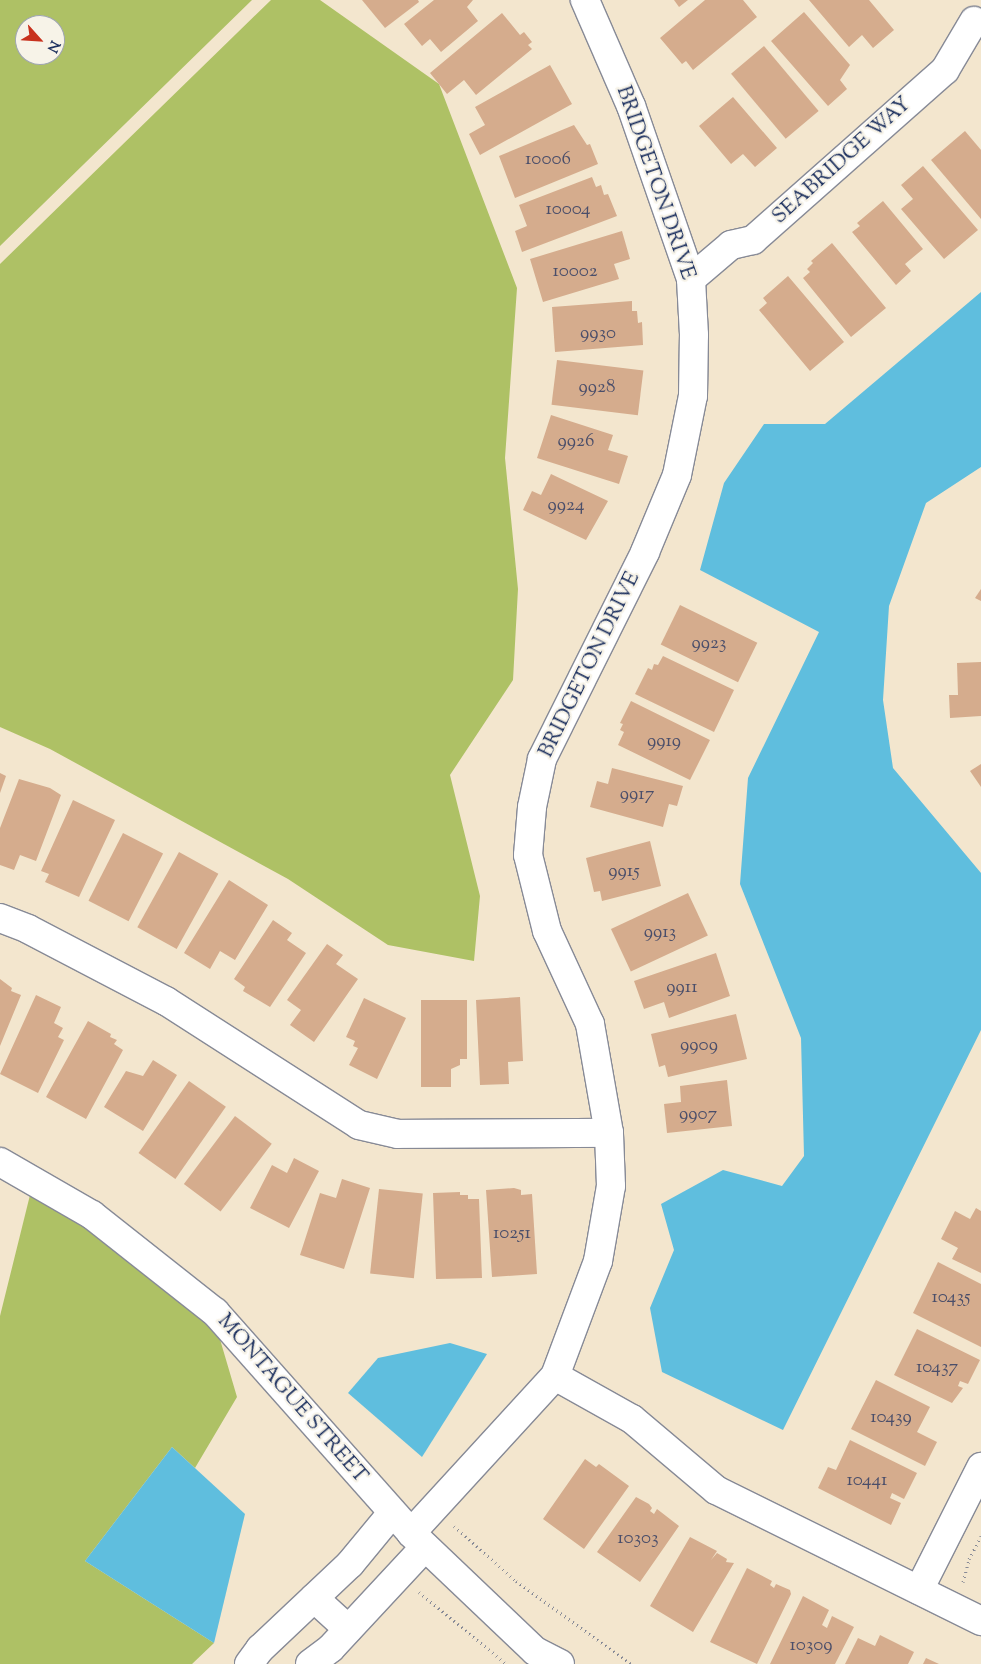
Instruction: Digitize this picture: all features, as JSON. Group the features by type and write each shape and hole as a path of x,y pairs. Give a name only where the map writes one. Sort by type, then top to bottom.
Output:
{"street":[{"name":"BRIDGETON DRIVE","path":"310,1664 331,1648 348,1629 418,1540 555,1376 598,1261 611,1186 609,1134 590,1024 547,931 528,855 532,807 542,759 645,552 677,475 693,396 691,279 631,106 584,5"},
{"name":"SEABRIDGE WAY","path":"691,279 731,245 753,240 944,70 974,21"},
{"path":"0,918 28,929 166,1001 359,1125 398,1134 609,1134"},
{"name":"MONTAGUE STREET","path":"0,1162 92,1215 216,1312 392,1513 418,1540 535,1650 560,1664"},
{"path":"555,1376 632,1419 716,1490 981,1621"},
{"path":"919,1590 981,1467"},
{"path":"249,1664 260,1648 350,1564 392,1513"},
{"path":"314,1598 348,1629"}],"path":[{"path":"447,1521 516,1581 631,1664"},
{"path":"963,1582 966,1566 981,1536"},
{"path":"413,1587 508,1664"}],"green space":[{"path":"0,0 252,0 0,246"},
{"path":"271,0 320,0 439,84 517,288 505,458 518,589 513,680 450,775 480,896 474,961 388,945 288,879 50,749 0,727 0,264"},
{"path":"30,1195 83,1226 205,1321 219,1336 237,1397 195,1468 172,1447 85,1561 214,1643 192,1664 0,1664 0,1316"}],"water":[{"path":"981,292 981,467 926,503 889,606 883,700 893,768 981,873 981,1030 783,1430 662,1372 650,1308 674,1250 661,1204 723,1170 782,1186 804,1156 801,1038 740,884 748,778 819,632 700,570 724,483 764,424 825,424"},
{"path":"450,1343 487,1354 422,1457 348,1393 378,1358"},
{"path":"172,1447 245,1514 214,1643 85,1561"}],"building":[{"path":"362,0 418,0 419,2 385,28"},
{"path":"434,0 473,0 467,7 478,21 441,52 430,39 422,46 404,24"},
{"path":"674,0 688,0 679,7"},
{"path":"705,0 743,0 757,17 693,70 686,61 682,64 660,38"},
{"path":"809,0 869,0 894,30 873,48 862,35 849,47"},
{"path":"804,12 850,65 840,80 847,89 828,106 771,41"},
{"path":"502,13 520,35 524,32 532,42 528,45 532,49 476,95 464,80 447,94 430,73"},
{"path":"764,46 819,111 786,139 731,74"},
{"path":"550,65 572,104 480,155 469,134 485,125 475,107"},
{"path":"733,97 777,148 755,167 743,154 731,164 699,126"},
{"path":"574,125 587,145 590,144 598,164 515,198 499,156"},
{"path":"965,131 981,150 981,219 931,160"},
{"path":"923,166 978,230 944,259 901,209 913,199 901,185"},
{"path":"592,177 596,187 601,185 604,195 608,194 617,216 522,252 515,231 527,226 519,205"},
{"path":"883,201 923,249 905,264 911,271 896,285 852,232 860,226 857,223"},
{"path":"622,231 630,259 614,264 619,279 543,302 530,259"},
{"path":"832,243 886,308 851,337 803,278 810,272 807,269 813,263 811,261"},
{"path":"788,276 844,342 810,371 759,310 767,303 763,298"},
{"path":"632,301 632,311 637,311 638,323 642,322 643,345 555,352 552,307"},
{"path":"557,360 643,371 638,415 552,405"},
{"path":"551,415 613,435 608,450 628,456 619,484 537,458"},
{"path":"551,474 608,501 586,540 523,510 532,491 541,495"},
{"path":"981,589 981,601 975,598"},
{"path":"680,605 757,643 738,682 661,645"},
{"path":"663,656 734,690 714,732 635,694 648,668 652,670 654,664 658,665"},
{"path":"981,662 981,716 950,718 949,695 958,695 957,663"},
{"path":"631,701 710,740 690,780 618,745 624,732 620,730 623,724 620,723"},
{"path":"981,764 981,787 970,771"},
{"path":"612,768 683,786 677,806 669,804 663,827 590,807 597,781 608,784"},
{"path":"0,773 6,776 0,793"},
{"path":"19,779 50,788 61,795 36,861 20,855 14,870 0,865 0,828"},
{"path":"73,800 115,820 79,897 45,882 49,874 41,871"},
{"path":"123,833 163,853 129,921 88,901"},
{"path":"650,841 661,886 602,901 600,891 594,892 586,858"},
{"path":"179,852 218,874 177,949 137,927"},
{"path":"229,880 268,905 235,960 220,951 210,969 184,953"},
{"path":"688,893 708,936 631,972 611,929"},
{"path":"273,920 292,933 287,940 306,953 270,1007 243,991 245,987 234,979"},
{"path":"327,944 343,955 336,964 358,979 314,1042 290,1025 301,1010 287,1000"},
{"path":"716,953 730,996 669,1018 664,1002 644,1009 634,981"},
{"path":"0,979 12,988 11,991 21,995 0,1046"},
{"path":"36,995 61,1007 54,1023 63,1028 58,1037 64,1040 38,1093 0,1074"},
{"path":"520,997 523,1061 508,1062 509,1084 480,1085 476,1000"},
{"path":"364,998 406,1018 377,1079 349,1065 358,1048 353,1046 355,1041 346,1037"},
{"path":"421,1000 467,1000 467,1059 460,1059 460,1065 451,1069 451,1087 421,1087"},
{"path":"736,1014 747,1059 668,1077 665,1065 659,1067 651,1034"},
{"path":"88,1021 111,1034 110,1037 117,1040 114,1044 123,1050 86,1119 46,1097"},
{"path":"153,1060 177,1075 143,1131 104,1107 126,1071 143,1076"},
{"path":"727,1080 732,1126 667,1133 664,1104 681,1102 680,1086"},
{"path":"189,1081 226,1107 175,1179 139,1153"},
{"path":"235,1116 272,1144 221,1212 184,1184"},
{"path":"294,1158 319,1171 289,1228 250,1208 272,1165 287,1173"},
{"path":"342,1179 370,1188 344,1269 300,1255 320,1193 336,1198"},
{"path":"514,1188 521,1190 521,1195 532,1194 537,1274 492,1277 486,1190"},
{"path":"379,1189 423,1194 414,1278 370,1274"},
{"path":"460,1192 460,1195 468,1195 468,1199 479,1199 482,1278 436,1279 433,1193"},
{"path":"976,1208 981,1211 981,1273 952,1259 958,1248 941,1239 955,1211 970,1219"},
{"path":"938,1262 981,1284 981,1347 913,1313"},
{"path":"917,1329 980,1360 968,1384 960,1381 958,1386 963,1388 952,1403 894,1375"},
{"path":"876,1380 930,1407 917,1432 937,1442 925,1466 851,1429"},
{"path":"850,1440 917,1473 904,1499 892,1493 890,1498 901,1503 891,1525 818,1488 828,1467 836,1470"},
{"path":"585,1459 596,1467 599,1464 629,1486 584,1549 543,1519"},
{"path":"636,1497 649,1504 652,1508 650,1511 654,1514 657,1509 679,1526 640,1582 597,1552"},
{"path":"690,1537 717,1551 711,1560 717,1553 727,1559 726,1562 734,1563 693,1632 650,1606"},
{"path":"747,1568 772,1581 770,1585 774,1588 776,1584 790,1590 791,1594 757,1664 710,1642"},
{"path":"803,1596 829,1610 822,1625 827,1628 832,1616 854,1627 835,1664 770,1664"},
{"path":"880,1635 914,1652 908,1664 845,1664 858,1638 875,1646"},
{"path":"926,1658 939,1664 923,1664"}]}
